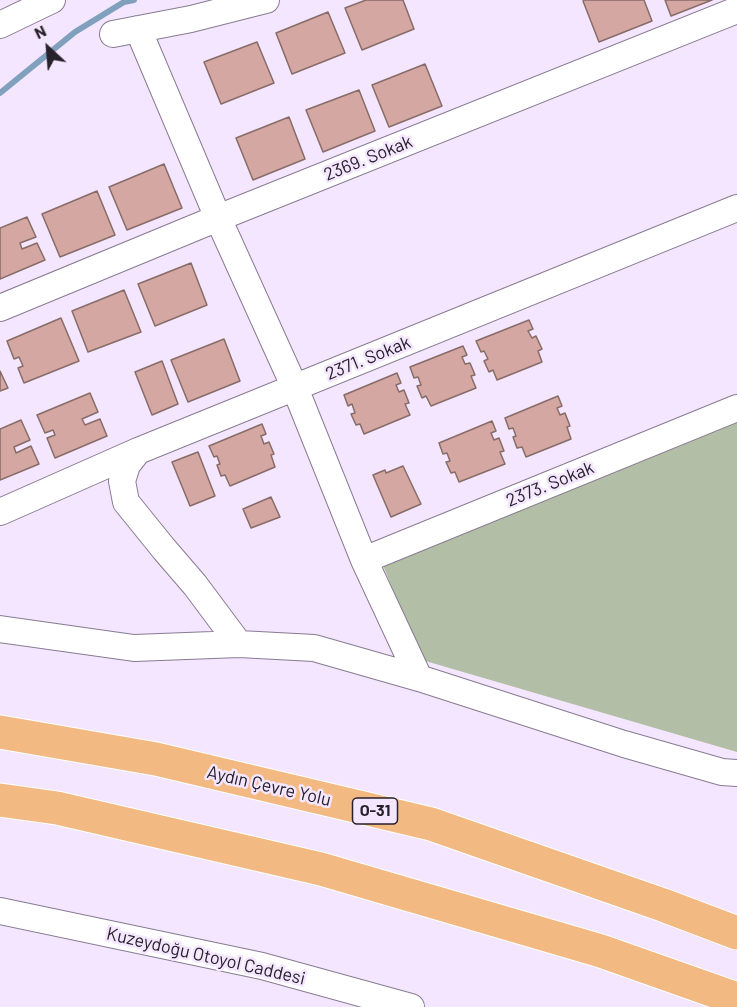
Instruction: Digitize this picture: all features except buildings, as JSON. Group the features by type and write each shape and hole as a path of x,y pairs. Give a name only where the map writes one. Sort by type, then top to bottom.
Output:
{"highway":[{"name":"Aydın Çevre Yolu","path":"0,732 156,759 431,824 737,933"},
{"path":"0,800 57,808 321,869 601,951 737,999"}],"street":[{"path":"0,25 52,0"},
{"path":"113,34 191,19 266,0"},
{"name":"2369. Sokak","path":"0,308 737,10"},
{"path":"138,29 218,218 295,388 364,560 419,678"},
{"name":"2371. Sokak","path":"0,512 138,451 737,208"},
{"name":"2373. Sokak","path":"364,560 737,408"},
{"path":"138,451 127,465 122,482 126,502 195,585 238,644"},
{"path":"0,629 134,648 238,644 314,648 419,678 624,744 722,772 737,773"},
{"name":"Kuzeydoğu Otoyol Caddesi","path":"0,911 262,966 411,1007"}],"green space":[{"path":"737,421 737,752 422,660 382,563"}],"waterway":[{"path":"0,93 75,32 124,2 134,0"}]}
